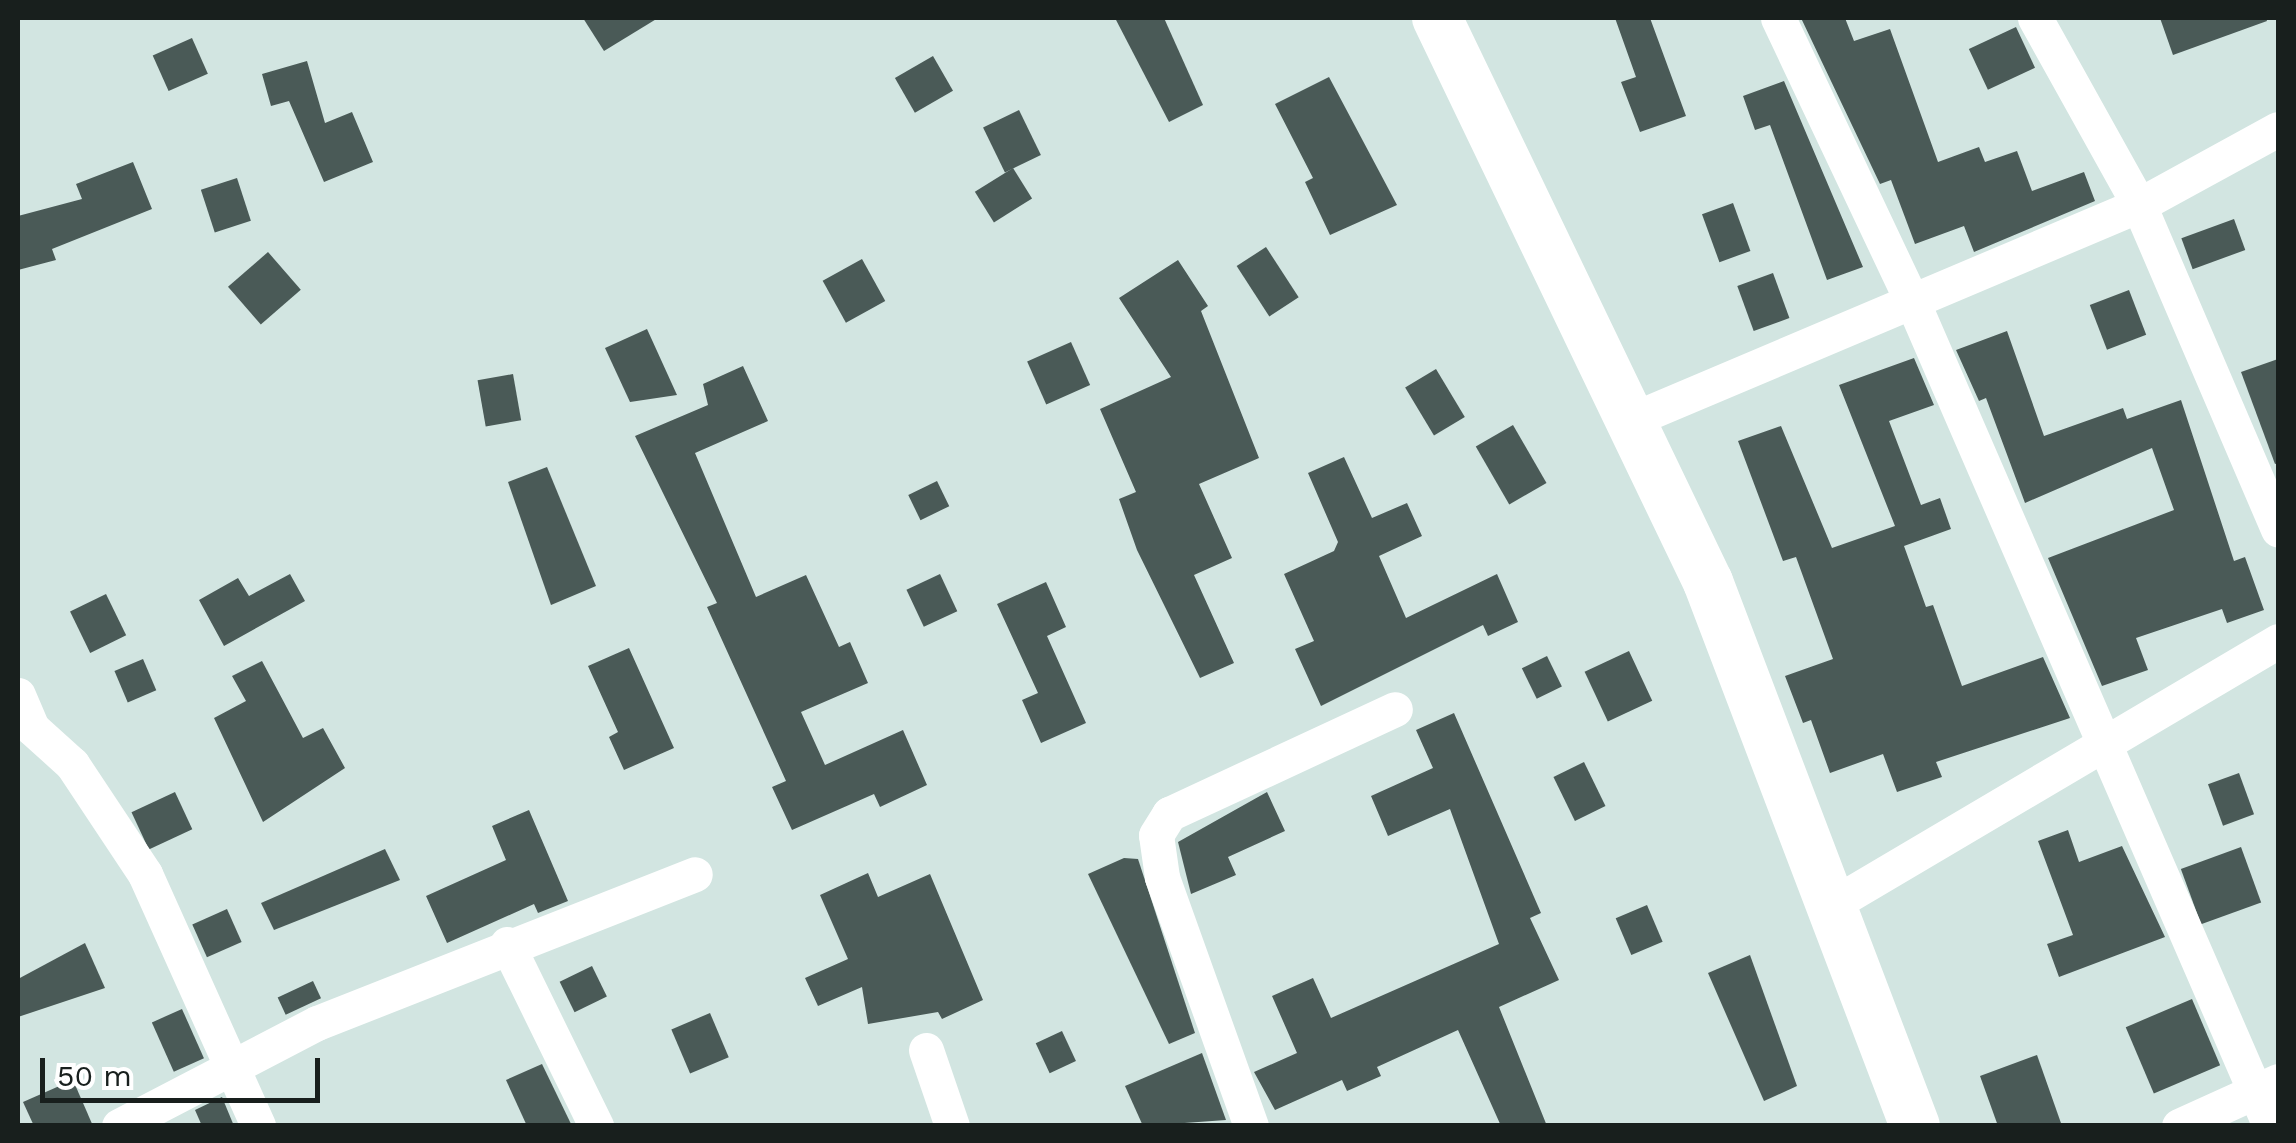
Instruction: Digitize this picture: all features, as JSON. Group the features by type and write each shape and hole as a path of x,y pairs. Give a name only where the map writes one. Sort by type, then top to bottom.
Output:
{"main road":[{"path":"1437,18 1708,582 1914,1126"}],"street":[{"path":"1778,18 1913,303 2107,742 2267,1086 2270,1126"},
{"path":"2034,18 2138,206 2278,530"},
{"path":"1631,420 2138,206 2278,129"},
{"path":"1833,904 2278,641"},
{"path":"18,695 32,728 72,764 145,874 235,1064 258,1126"},
{"path":"1252,1126 1162,877 1156,835 1169,814 1395,709"},
{"path":"120,1126 235,1064 506,944 695,874"},
{"path":"506,944 596,1126"},
{"path":"926,1050 952,1126"},
{"path":"2179,1126 2267,1086"}],"building":[{"path":"583,18 658,18 604,51"},
{"path":"1115,18 1164,18 1203,105 1169,122"},
{"path":"1615,18 1650,18 1686,116 1640,132 1621,82 1636,77"},
{"path":"1801,18 1845,18 1854,41 1890,29 1938,162 1979,147 1985,162 2017,151 2032,191 2084,172 2095,201 1974,252 1964,226 1915,244 1891,180 1880,184"},
{"path":"2160,18 2266,18 2267,21 2173,55"},
{"path":"2016,27 2035,68 1988,90 1969,49"},
{"path":"192,38 208,74 169,91 153,55"},
{"path":"933,56 953,91 915,113 895,78"},
{"path":"307,61 325,123 352,112 373,162 324,182 289,101 271,106 262,74"},
{"path":"1329,77 1397,205 1330,235 1305,182 1313,178 1275,104"},
{"path":"1784,81 1863,267 1827,280 1770,125 1755,130 1743,96"},
{"path":"1019,110 1041,155 1005,172 983,128"},
{"path":"133,162 152,209 52,249 56,260 18,270 18,216 82,199 76,184"},
{"path":"1013,168 1032,199 994,222 975,192"},
{"path":"237,178 251,221 215,233 201,190"},
{"path":"1733,203 1750,251 1719,262 1702,214"},
{"path":"2234,219 2245,250 2193,269 2181,238"},
{"path":"1266,247 1299,297 1269,316 1237,266"},
{"path":"268,252 301,290 261,325 228,287"},
{"path":"862,259 885,301 846,323 823,281"},
{"path":"1178,260 1208,306 1201,311 1259,458 1199,484 1232,558 1194,575 1234,663 1200,678 1137,550 1119,499 1136,492 1100,409 1171,377 1119,298"},
{"path":"1773,273 1789,318 1754,331 1737,286"},
{"path":"2129,290 2146,335 2107,350 2090,305"},
{"path":"647,329 677,395 630,402 605,348"},
{"path":"2007,331 2044,436 2123,408 2127,419 2181,400 2234,561 2245,557 2264,610 2227,623 2222,609 2136,638 2148,670 2102,686 2048,558 2174,510 2152,448 2025,503 1986,398 1979,401 1956,350"},
{"path":"1071,342 1090,385 1046,404 1027,362"},
{"path":"1914,358 1934,405 1889,421 1921,505 1940,498 1951,529 1904,546 1926,607 1933,605 1962,686 2043,657 2070,718 1936,762 1942,777 1897,792 1883,754 1830,773 1811,720 1803,723 1785,676 1833,659 1796,557 1783,561 1738,441 1781,426 1832,548 1895,526 1839,385"},
{"path":"2278,359 2278,463 2275,464 2241,372"},
{"path":"743,366 768,421 695,453 756,597 806,575 839,647 850,642 868,683 801,712 825,765 903,730 927,785 880,807 874,794 792,830 772,787 786,781 707,607 717,603 635,436 708,405 703,384"},
{"path":"1436,369 1465,417 1434,436 1405,388"},
{"path":"513,374 521,420 486,427 478,380"},
{"path":"1513,425 1546,483 1509,505 1476,446"},
{"path":"1344,457 1372,518 1407,503 1422,536 1379,556 1406,618 1497,574 1518,622 1488,636 1483,625 1321,706 1295,649 1314,641 1284,574 1334,551 1338,542 1308,473"},
{"path":"547,467 596,586 551,605 508,482"},
{"path":"937,481 949,506 921,520 908,495"},
{"path":"290,574 305,601 224,646 199,600 238,578 249,596"},
{"path":"940,574 957,611 924,627 906,590"},
{"path":"1046,582 1066,627 1047,636 1086,723 1041,743 1022,700 1038,693 997,604"},
{"path":"106,594 126,635 90,653 70,612"},
{"path":"629,648 674,748 624,770 609,737 618,732 588,666"},
{"path":"1629,651 1652,701 1608,722 1585,672"},
{"path":"1547,656 1562,687 1537,699 1522,668"},
{"path":"143,659 156,690 128,702 114,671"},
{"path":"262,661 303,738 323,728 345,768 263,822 214,718 246,701 232,676"},
{"path":"1454,713 1541,913 1530,918 1559,980 1499,1007 1547,1126 1501,1126 1458,1030 1377,1067 1381,1076 1347,1091 1342,1080 1275,1110 1254,1072 1297,1053 1272,996 1313,978 1331,1018 1499,944 1450,809 1388,836 1371,796 1433,768 1416,730"},
{"path":"1584,762 1605,806 1575,821 1553,777"},
{"path":"2239,773 2254,814 2223,826 2208,784"},
{"path":"175,792 192,829 149,849 131,812"},
{"path":"1267,792 1285,831 1228,857 1236,875 1191,894 1178,842"},
{"path":"529,810 568,901 538,913 534,904 447,943 426,896 506,860 492,826"},
{"path":"2068,830 2079,862 2122,846 2165,937 2059,977 2047,944 2073,935 2038,841"},
{"path":"2241,847 2261,902 2201,924 2181,869"},
{"path":"385,849 400,880 274,930 261,903"},
{"path":"1124,858 1138,859 1195,1033 1169,1044 1088,874"},
{"path":"868,873 878,897 930,874 983,1000 942,1019 938,1012 868,1024 862,987 818,1006 805,978 848,959 820,895"},
{"path":"1647,905 1663,942 1631,955 1616,918"},
{"path":"227,909 242,942 207,957 192,924"},
{"path":"85,943 105,988 18,1017 18,979"},
{"path":"1750,955 1797,1086 1764,1101 1708,973"},
{"path":"592,966 607,997 575,1012 560,982"},
{"path":"313,981 321,998 286,1015 278,997"},
{"path":"2192,999 2220,1065 2154,1093 2126,1027"},
{"path":"182,1009 204,1058 174,1072 152,1022"},
{"path":"710,1013 729,1057 690,1074 671,1029"},
{"path":"1062,1031 1076,1061 1050,1073 1036,1043"},
{"path":"1202,1053 1226,1120 1143,1126 1125,1086"},
{"path":"2037,1055 2062,1126 1998,1126 1980,1076"},
{"path":"542,1064 572,1126 527,1126 506,1080"},
{"path":"73,1080 93,1126 34,1126 23,1102"},
{"path":"222,1097 234,1126 202,1126 195,1110"}]}
